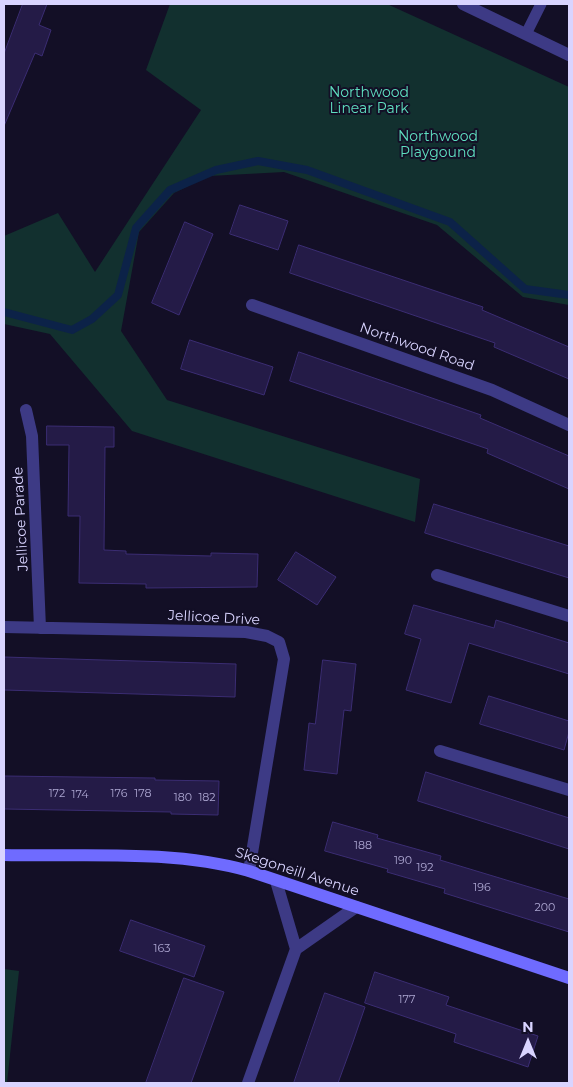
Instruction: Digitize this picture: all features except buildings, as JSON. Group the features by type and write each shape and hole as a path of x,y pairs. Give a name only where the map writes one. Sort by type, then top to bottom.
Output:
{"street":[{"path":"463,4 569,55"},
{"name":"Northwood Road","path":"252,305 492,390 569,425"},
{"name":"Jellicoe Parade","path":"26,410 32,436 40,628"},
{"path":"436,575 569,616"},
{"name":"Jellicoe Drive","path":"4,627 246,632 267,636 279,642 284,659 249,871"},
{"path":"440,751 569,790"},
{"name":"Skegoneill Avenue","path":"4,856 216,862 249,871 569,978"},
{"path":"276,881 296,949"},
{"path":"248,1083 296,949 356,907"}],"lane":[{"path":"526,34 541,4"}],"green space":[{"name":"Northwood Linear Park","path":"170,4 387,4 569,87 569,305 523,297 437,225 284,172 209,176 174,193 139,232 121,331 167,400 420,479 415,522 132,431 50,334 4,324 4,236 58,213 95,272 201,110 146,70"},
{"path":"4,969 19,971 7,1083 4,1083"}],"waterway":[{"path":"4,312 72,330 92,319 118,295 136,228 170,190 216,170 258,161 307,170 450,222 525,289 569,295"}],"park label":[{"name":"Northwood Playgound","path":"438,146"}]}
